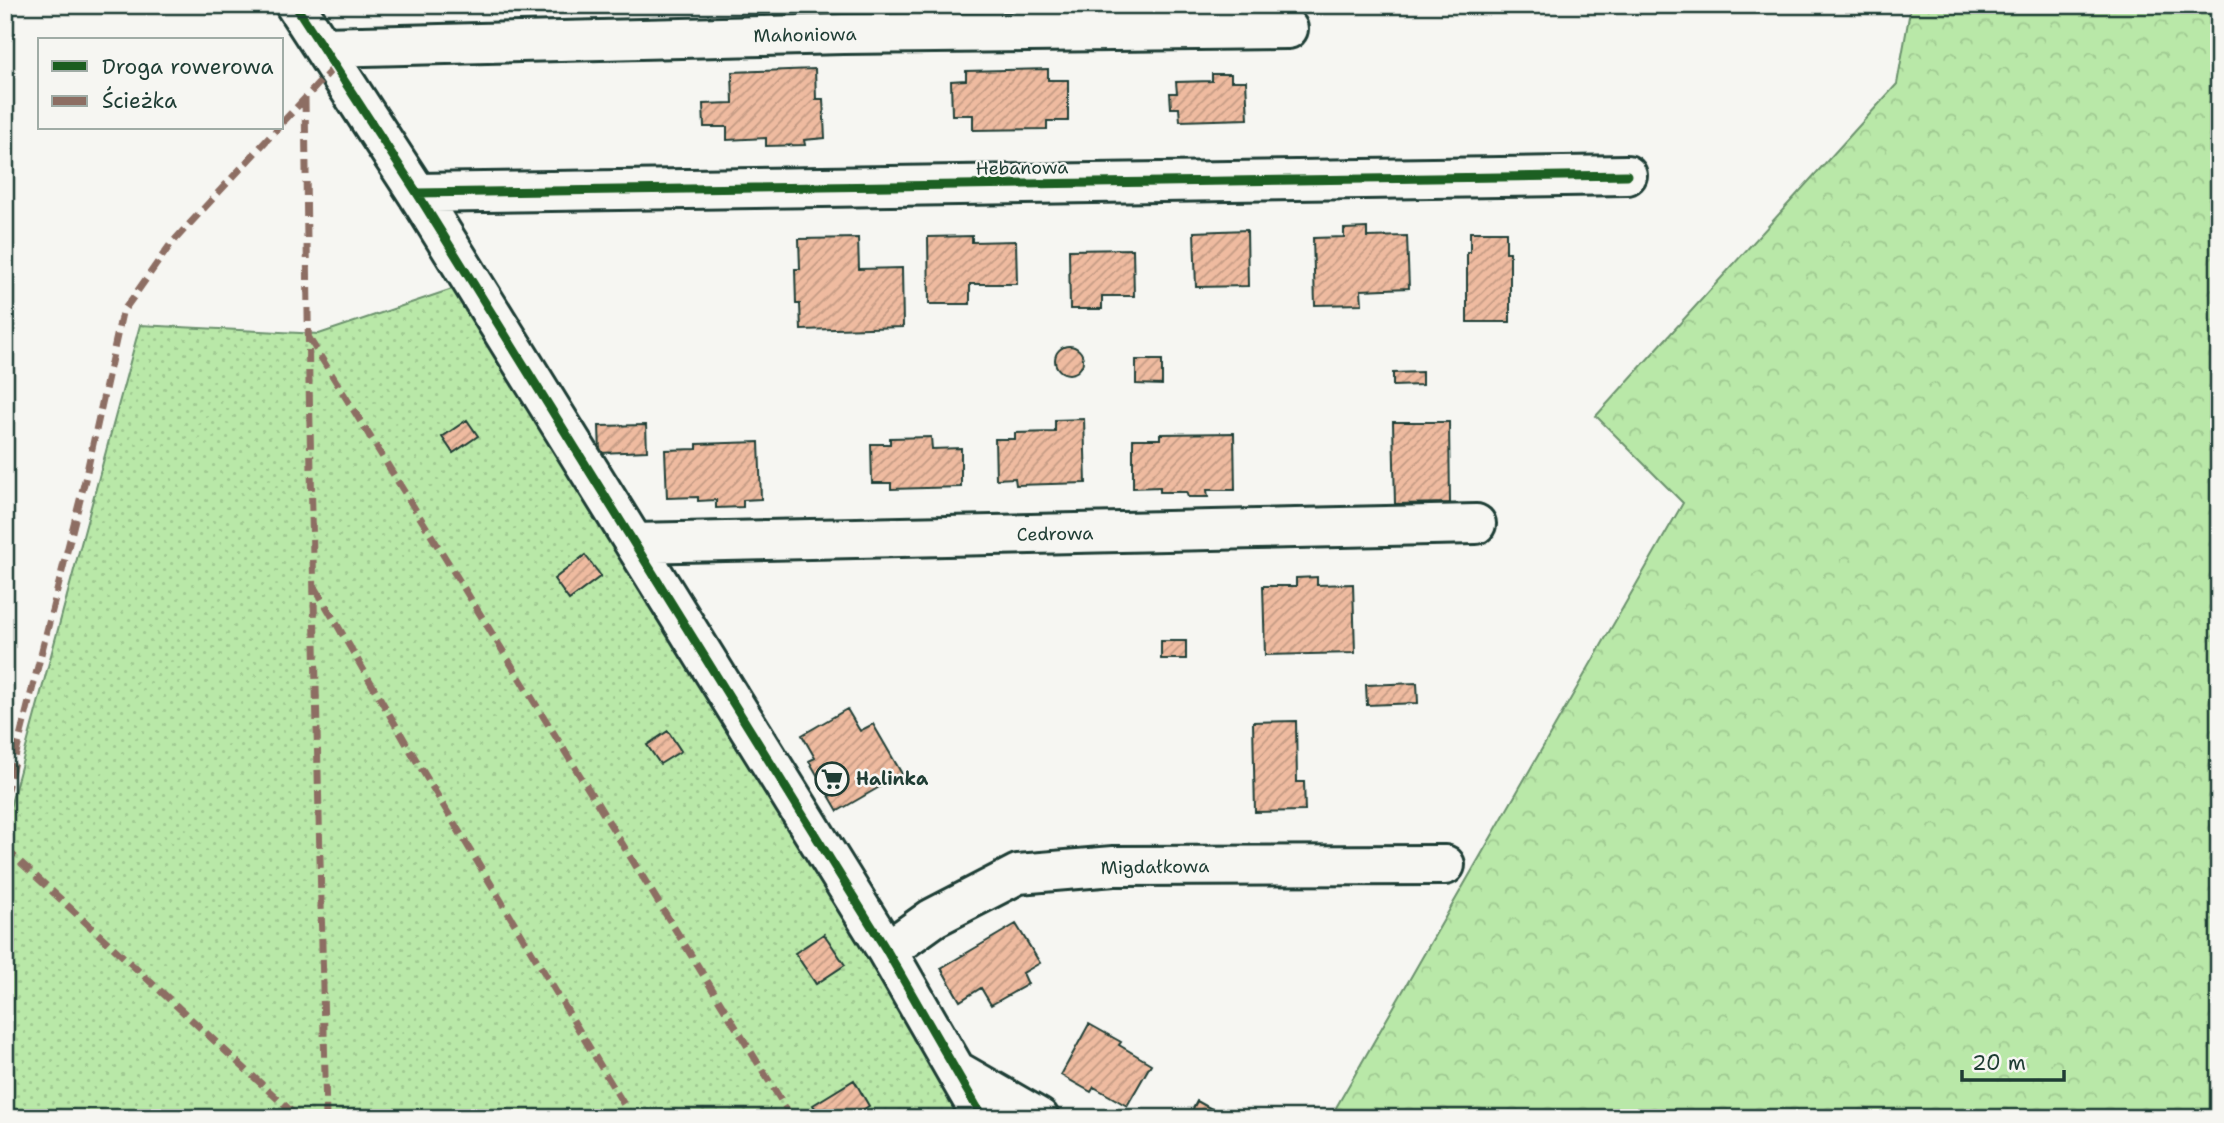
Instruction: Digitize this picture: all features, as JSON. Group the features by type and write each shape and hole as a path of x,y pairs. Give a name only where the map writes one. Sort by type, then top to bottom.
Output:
{"street":[{"path":"295,5 417,193 887,951 983,1118"},
{"name":"Mahoniowa","path":"323,47 843,34 1289,29"},
{"name":"Hebanowa","path":"417,193 1627,175"},
{"name":"Cedrowa","path":"634,543 1476,524"},
{"name":"Migdałkowa","path":"887,951 933,918 1018,874 1114,866 1445,865"},
{"path":"955,1070 1039,1118"}],"green space":[{"path":"1911,5 2219,5 2219,1118 1330,1118 1683,503 1596,416 1897,84"},
{"path":"470,283 990,1118 5,1118 5,826 140,325 319,334"}],"building":[{"path":"815,69 816,99 823,99 825,138 804,140 805,145 766,146 766,138 727,140 727,127 704,127 703,104 733,103 732,72"},
{"path":"1048,69 1048,80 1068,80 1068,121 1047,121 1047,129 973,130 973,115 952,115 951,81 966,80 966,71"},
{"path":"1212,74 1231,74 1231,81 1246,81 1248,119 1180,121 1179,108 1171,108 1170,93 1177,93 1176,82 1212,81"},
{"path":"1367,228 1367,237 1407,236 1409,288 1361,290 1362,304 1315,305 1313,238 1344,237 1344,229"},
{"path":"1247,230 1248,286 1196,287 1194,232"},
{"path":"1470,232 1506,232 1506,252 1510,252 1510,322 1467,322 1467,252 1470,252"},
{"path":"972,236 972,242 1016,241 1017,284 970,284 970,304 929,304 928,237"},
{"path":"858,238 859,269 902,268 903,327 801,330 800,304 796,304 795,269 800,269 799,239"},
{"path":"1133,249 1134,296 1102,296 1102,309 1070,309 1069,250"},
{"path":"1069,346 1079,350 1083,360 1079,370 1069,374 1059,370 1055,360 1059,350"},
{"path":"1136,360 1162,360 1162,385 1136,384"},
{"path":"1422,372 1422,385 1393,386 1393,373"},
{"path":"1084,419 1086,483 1016,485 1015,478 996,479 995,439 1015,439 1015,433 1055,432 1055,420"},
{"path":"467,420 478,436 453,453 442,437"},
{"path":"1393,422 1449,422 1450,503 1395,504"},
{"path":"646,425 647,451 600,453 599,426"},
{"path":"1234,433 1235,490 1207,490 1208,497 1188,497 1186,492 1160,492 1160,487 1133,488 1133,439 1160,439 1160,434"},
{"path":"931,437 932,449 961,448 961,487 891,489 891,483 872,483 871,444 890,444 890,438"},
{"path":"759,442 761,499 743,500 743,507 716,508 716,500 698,501 698,497 667,498 665,450 697,449 697,444"},
{"path":"585,555 601,576 569,600 554,579"},
{"path":"1317,577 1317,585 1353,584 1355,653 1265,655 1263,586 1296,586 1296,578"},
{"path":"1161,641 1186,641 1186,659 1161,659"},
{"path":"1417,683 1418,703 1367,705 1366,685"},
{"path":"847,709 860,731 873,724 902,774 838,811 809,761 815,758 802,735"},
{"path":"1296,721 1297,782 1304,782 1305,811 1255,812 1253,722"},
{"path":"668,731 681,751 660,764 647,745"},
{"path":"1016,924 1040,963 1023,973 1028,984 991,1005 981,988 960,1001 941,968"},
{"path":"824,934 845,965 816,984 795,953"},
{"path":"1089,1024 1121,1042 1119,1045 1151,1064 1127,1106 1094,1087 1091,1092 1061,1075"},
{"path":"854,1080 869,1106 849,1118 821,1118 813,1105"},
{"path":"1197,1101 1228,1118 1188,1118"}],"marked path":[{"path":"284,121 335,66"},
{"path":"305,98 326,1118"},
{"path":"5,797 85,480 122,313 170,245 276,130"},
{"path":"309,338 792,1118"},
{"path":"315,587 632,1118"},
{"path":"5,848 293,1113 307,1118"}],"cycle path":[{"path":"295,5 417,193 887,951 983,1118"},
{"path":"417,193 1627,175"}],"place":[{"name":"Halinka","path":"832,779"}]}
